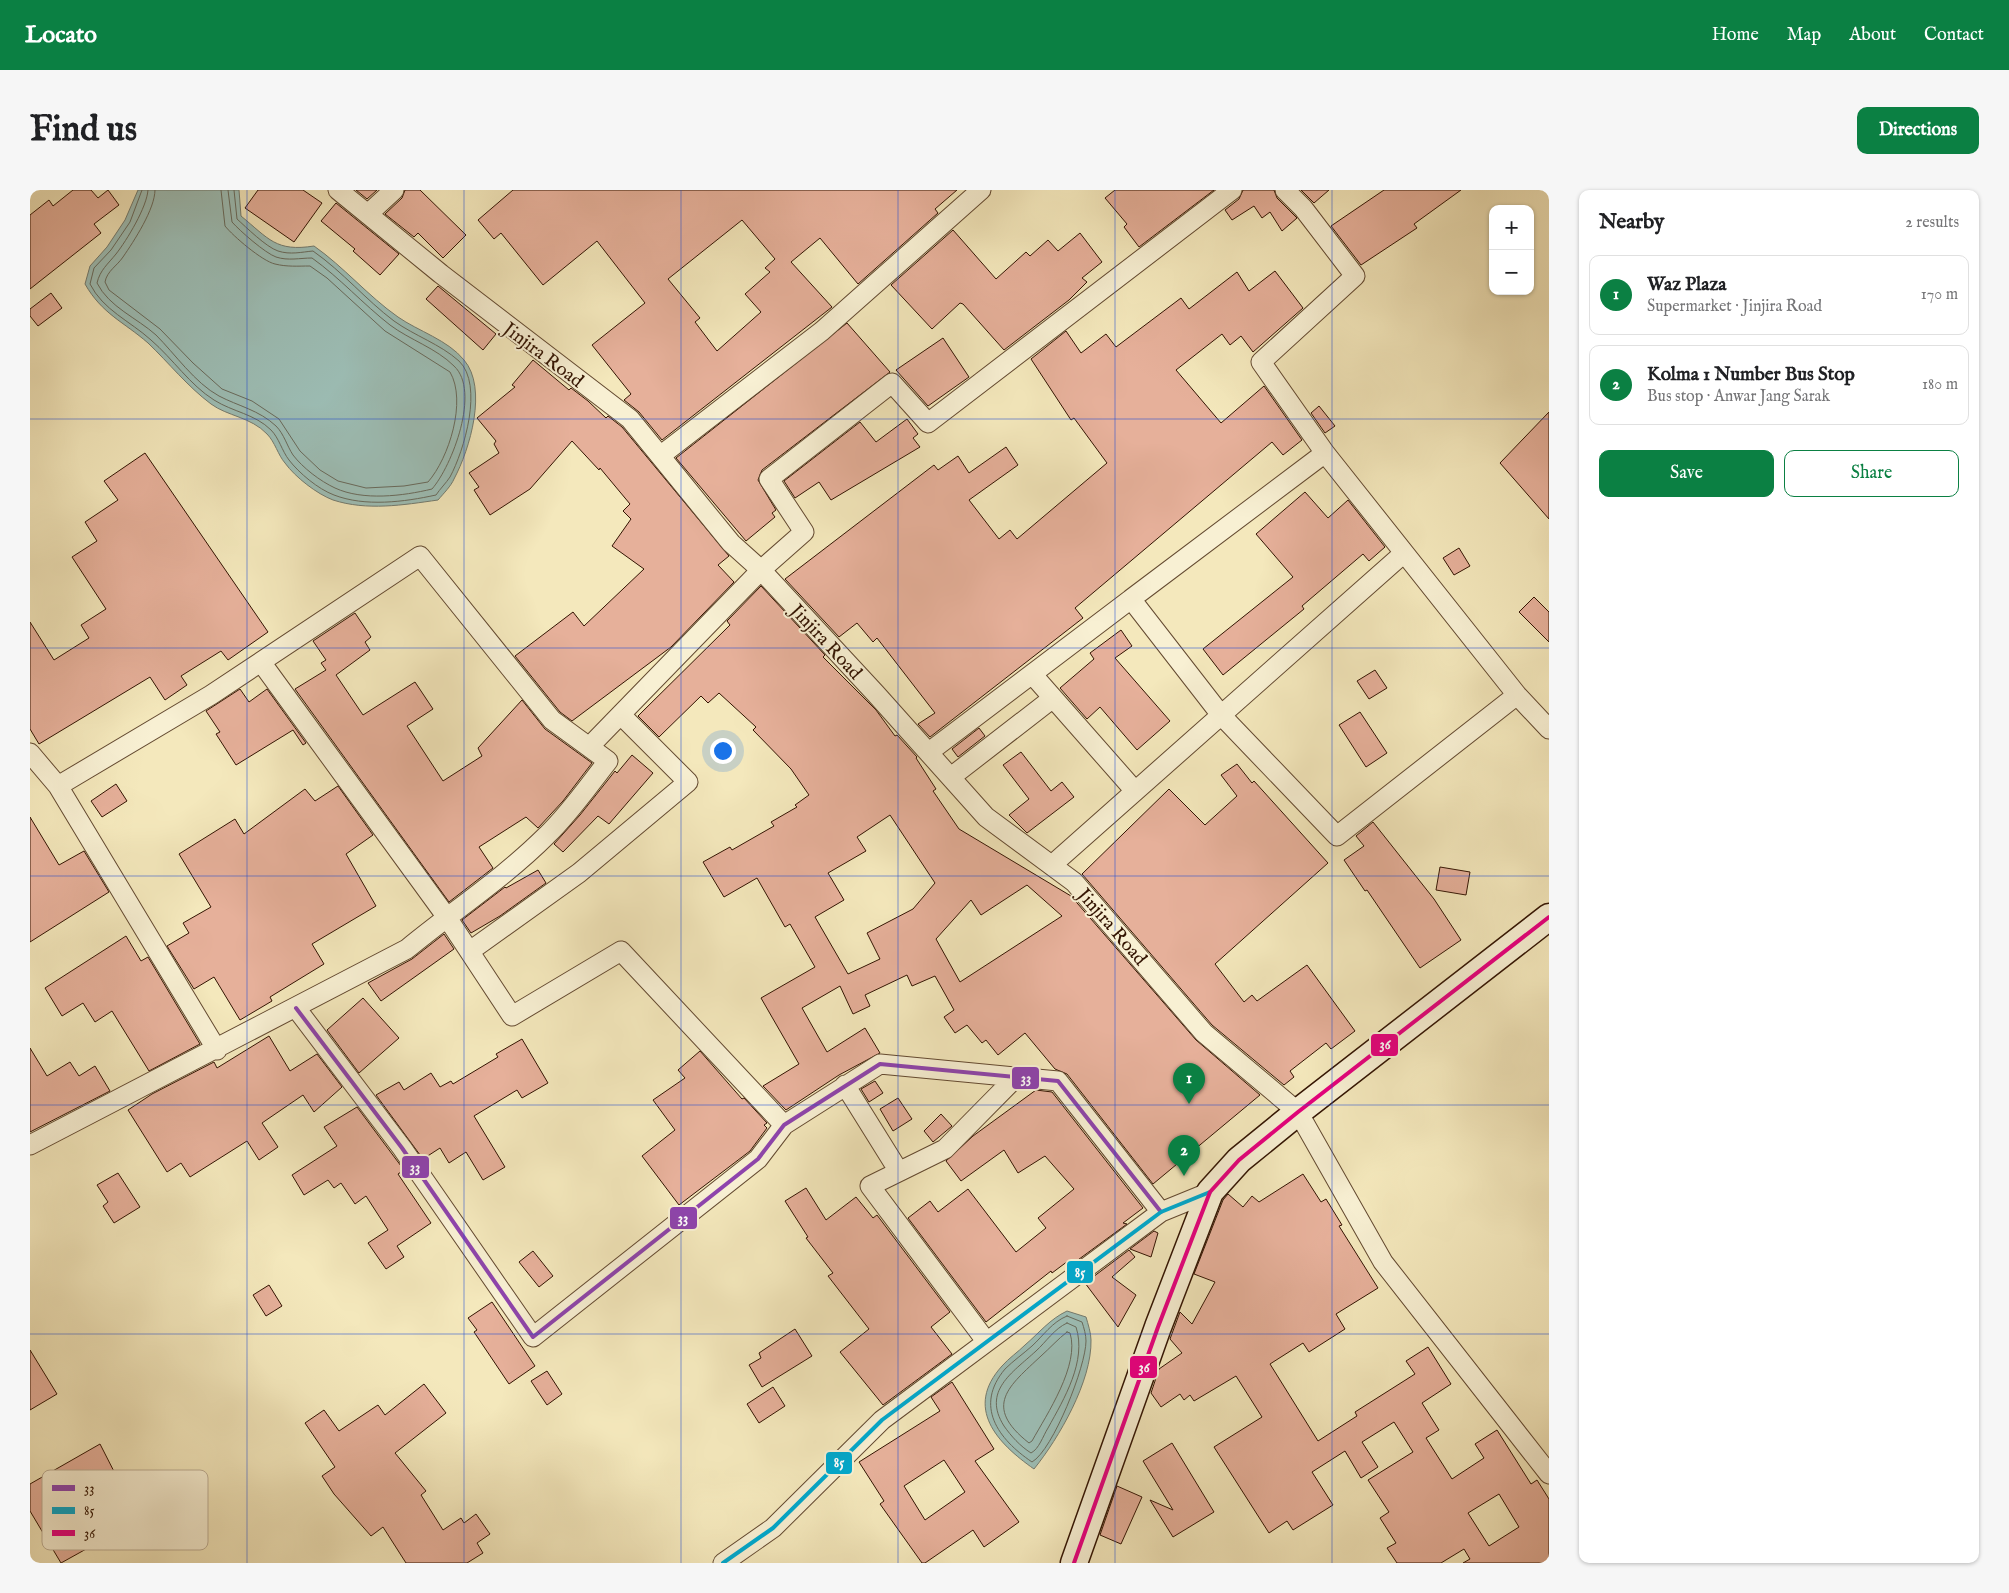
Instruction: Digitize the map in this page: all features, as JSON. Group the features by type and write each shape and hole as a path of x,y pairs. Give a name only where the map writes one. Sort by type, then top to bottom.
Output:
{"main road":[{"path":"1074,1563 1158,1327 1210,1192 1239,1160 1298,1112 1549,917"}],"street":[{"name":"Jinjira Road","path":"338,190 441,274 630,419 731,543 761,570 986,816 1074,882 1107,918 1204,1033 1298,1112"},
{"path":"368,214 394,190"},
{"path":"660,456 822,331 982,190"},
{"path":"590,747 761,570 804,532 768,479 892,383 928,422 1232,190"},
{"path":"1285,190 1302,208 1355,276 1261,362 1326,453 1404,553 1517,695 1549,729"},
{"path":"929,752 1326,453"},
{"path":"1052,865 1404,553"},
{"path":"30,1145 217,1050 407,949 446,916 479,894 548,835 608,761 552,720 420,556 211,695 58,786"},
{"path":"1131,598 1221,715 1338,836 1517,695"},
{"path":"261,662 446,916 512,1016 621,951 784,1125"},
{"path":"1032,674 1135,791"},
{"path":"951,777 1053,698"},
{"path":"470,951 579,873 688,782 621,715"},
{"path":"30,753 58,786 217,1050"},
{"path":"296,1008 402,1148 533,1338 758,1159 784,1125 880,1064 1058,1081 1161,1212"},
{"path":"986,1341 870,1186 898,1170 945,1150 1016,1077"},
{"path":"846,1085 898,1170"},
{"path":"1298,1112 1382,1262 1549,1474"},
{"path":"723,1563 773,1528 882,1420 1161,1212 1210,1192"}],"water":[{"path":"138,190 239,190 241,216 266,237 274,242 290,247 314,246 398,317 441,341 464,360 471,372 475,386 476,402 471,436 466,452 451,484 438,500 372,506 333,500 320,494 289,468 270,437 261,428 211,404 186,382 148,343 99,303 85,284 90,266 107,247 125,220"},
{"path":"1067,1311 1086,1317 1091,1337 1090,1356 1080,1391 1072,1408 1054,1442 1034,1469 1008,1448 990,1424 986,1410 986,1396 991,1381 1002,1366 1050,1322"}],"building":[{"path":"73,190 91,190 98,198 108,190 119,205 94,224 101,233 30,289 30,215 49,200 53,206"},
{"path":"258,190 303,190 322,203 294,242 245,208"},
{"path":"356,190 377,190 367,199"},
{"path":"405,190 420,190 466,235 443,258 418,233 414,237 385,214 402,198"},
{"path":"513,190 957,190 935,209 938,213 858,284 820,238 791,262 832,307 662,440 639,412 624,400 631,394 592,345 645,303 597,241 543,285 501,233 494,239 478,220","holes":["742,220 775,259 765,268 770,272 745,294 761,312 717,351 695,322 700,318 668,279"]},
{"path":"1115,190 1214,190 1139,247 1124,227 1127,224 1105,198"},
{"path":"1243,190 1274,190 1277,198 1297,218 1282,231 1270,212 1262,218 1254,206 1232,220 1225,210 1239,199"},
{"path":"1301,190 1329,190 1314,203"},
{"path":"1384,190 1461,190 1414,224 1417,228 1361,265 1331,226"},
{"path":"336,203 399,254 380,275 353,251 355,249 321,221"},
{"path":"953,230 996,279 1026,252 1030,256 1048,240 1058,251 1080,233 1102,262 1082,278 1087,282 1069,300 1004,350 963,304 960,303 932,329 891,285"},
{"path":"1275,271 1303,308 1253,352 1241,336 1230,345 1222,334 1176,370 1221,423 1264,386 1302,440 1283,455 1272,442 1075,608 1083,618 930,737 918,724 935,713 877,638 873,642 857,623 839,637 785,579 934,465 938,470 958,456 969,473 1006,447 1018,465 969,500 999,539 1010,530 1017,539 1107,463 1074,418 1071,420 1031,359 1066,331 1081,353 1106,334 1116,347 1181,298 1189,309 1237,272 1249,291"},
{"path":"438,286 496,334 483,350 426,299"},
{"path":"51,293 62,308 38,326 30,316 30,309"},
{"path":"847,323 890,372 762,470 758,480 776,510 772,513 775,517 746,541 676,458"},
{"path":"943,338 969,377 928,406 896,370"},
{"path":"533,360 569,390 571,388 588,401 606,418 608,416 622,427 729,556 718,565 734,582 671,647 572,721 560,712 515,656 573,612 584,626 644,569 612,546 631,519 623,511 630,504 600,468 599,470 572,441 530,489 490,515 474,490 479,487 469,473 499,453 494,444 496,441 477,418 515,387 512,385"},
{"path":"1319,406 1335,426 1325,433 1311,413"},
{"path":"1549,412 1549,519 1500,463"},
{"path":"907,419 918,434 913,438 920,447 831,500 819,482 795,498 784,481 860,422 876,442"},
{"path":"145,453 268,632 228,660 221,651 181,676 187,685 165,700 150,677 39,744 30,729 30,622 54,660 89,638 81,625 106,609 72,557 97,541 85,522 118,500 104,481"},
{"path":"1305,492 1328,518 1348,500 1385,547 1369,561 1363,554 1302,606 1304,609 1223,675 1203,649 1293,577 1256,534"},
{"path":"1459,548 1470,566 1454,575 1443,558"},
{"path":"761,586 825,655 823,657 876,710 895,736 897,735 917,757 936,789 933,791 959,829 1071,896 1196,1040 1260,1095 1153,1184 1067,1074 1055,1069 1025,1033 998,1055 986,1040 982,1043 967,1025 955,1033 944,1017 954,1010 935,976 912,986 907,975 865,995 870,1006 853,1014 840,986 802,1008 827,1052 865,1028 880,1053 839,1075 786,1110 763,1086 799,1064 761,998 815,967 790,924 785,927 757,878 724,897 703,862 730,847 732,850 774,826 771,822 797,807 795,805 809,795 791,769 753,730 756,727 719,693 708,703 701,696 659,737 638,716 730,625 727,621","holes":["890,815 935,883 913,909 867,933 880,959 848,974 815,917 844,900 828,873 866,851 857,837","1027,885 1062,916 960,982 936,939 971,900 981,915"]},
{"path":"1534,597 1549,612 1549,642 1519,612"},
{"path":"355,613 371,637 365,642 370,650 336,675 363,715 415,682 433,709 407,726 443,781 482,756 478,748 522,700 545,729 592,763 563,801 538,828 526,817 479,847 493,868 449,902 295,689 326,670 321,663 326,660 313,641"},
{"path":"1121,630 1132,646 1115,658 1170,721 1137,750 1100,707 1087,719 1060,688 1094,659 1090,653"},
{"path":"1375,670 1387,688 1369,699 1357,681"},
{"path":"240,689 249,702 267,689 306,743 303,745 293,730 236,765 216,734 220,732 206,711"},
{"path":"1360,712 1387,753 1366,767 1339,725"},
{"path":"979,728 985,736 958,757 952,749"},
{"path":"1021,752 1051,791 1062,782 1074,797 1027,833 1009,815 1029,799 1003,765"},
{"path":"632,755 653,773 609,824 598,816 563,852 554,844 615,771 617,773"},
{"path":"1237,764 1252,783 1254,781 1328,863 1215,964 1244,1002 1252,995 1257,1001 1307,965 1355,1031 1331,1049 1326,1043 1290,1071 1294,1077 1284,1085 1212,1025 1082,874 1169,789 1205,825 1237,796 1221,775"},
{"path":"116,784 127,801 102,817 91,801"},
{"path":"338,786 373,835 346,854 376,906 312,944 324,964 270,997 272,1001 240,1020 214,977 194,989 167,946 189,933 183,923 211,907 179,854 235,819 244,834 305,789 315,801"},
{"path":"30,817 59,865 84,851 109,892 30,942"},
{"path":"1373,822 1434,899 1461,940 1420,968 1367,890 1365,891 1344,860 1364,846 1356,836"},
{"path":"1440,867 1470,872 1466,895 1436,890"},
{"path":"538,870 546,883 500,916 471,933 462,920 505,887"},
{"path":"444,934 454,949 381,1001 368,983 412,959"},
{"path":"126,936 141,961 148,957 200,1044 149,1071 112,1011 95,1022 83,1003 62,1016 45,988"},
{"path":"363,998 399,1038 359,1073 327,1030"},
{"path":"269,1036 290,1071 317,1054 342,1087 314,1112 303,1095 262,1123 278,1147 259,1160 247,1141 190,1177 181,1163 167,1172 128,1110 152,1094 214,1062 217,1068"},
{"path":"522,1039 548,1083 522,1098 517,1090 474,1116 505,1167 483,1180 466,1152 449,1163 440,1148 423,1159 376,1095 399,1082 404,1090 431,1073 440,1087 451,1081 453,1084 498,1057 496,1054"},
{"path":"30,1048 47,1076 70,1062 79,1076 95,1066 110,1091 30,1132"},
{"path":"700,1051 742,1099 744,1098 767,1123 764,1125 767,1128 750,1151 679,1205 642,1156 675,1130 653,1100 685,1078 678,1070"},
{"path":"875,1081 883,1093 869,1102 861,1089"},
{"path":"1036,1090 1052,1092 1143,1208 1123,1223 1127,1224 1071,1265 1068,1261 1052,1273 1051,1271 986,1322 908,1218 930,1201 938,1212 968,1189 1016,1252 1046,1228 1038,1218 1074,1189 1045,1156 1018,1173 1004,1150 961,1181 946,1161 973,1136"},
{"path":"898,1098 912,1119 893,1131 880,1109"},
{"path":"357,1107 404,1170 398,1174 431,1223 397,1246 404,1257 386,1269 368,1243 388,1230 366,1196 355,1204 341,1183 334,1188 328,1180 304,1195 292,1175 337,1146 324,1127"},
{"path":"941,1114 952,1126 933,1142 924,1131"},
{"path":"118,1173 140,1207 114,1223 103,1206 108,1202 97,1185"},
{"path":"1303,1174 1321,1202 1326,1199 1342,1225 1339,1226 1378,1288 1336,1314 1345,1329 1309,1352 1303,1343 1270,1364 1318,1441 1357,1416 1355,1412 1415,1374 1406,1361 1428,1347 1451,1384 1422,1403 1439,1430 1426,1438 1452,1479 1484,1458 1475,1444 1497,1430 1531,1484 1537,1480 1549,1499 1549,1563 1463,1563 1470,1559 1464,1549 1441,1563 1397,1563 1387,1548 1396,1543 1380,1518 1389,1512 1368,1480 1413,1452 1394,1422 1362,1442 1378,1467 1361,1478 1345,1451 1312,1472 1333,1505 1293,1530 1287,1521 1269,1533 1214,1447 1262,1417 1236,1376 1194,1401 1190,1395 1184,1400 1180,1394 1161,1407 1151,1393 1159,1369 1182,1353 1170,1339 1180,1312 1192,1324 1215,1282 1194,1274 1223,1200 1228,1194 1243,1207 1252,1196 1259,1202","holes":["1499,1494 1519,1527 1489,1546 1468,1513"]},
{"path":"806,1188 826,1220 856,1197 873,1218 877,1215 950,1312 931,1327 952,1354 883,1405 840,1352 869,1329 828,1276 833,1273 806,1238 808,1237 785,1201"},
{"path":"1154,1231 1158,1233 1151,1257 1130,1249"},
{"path":"1129,1250 1135,1257 1112,1277 1136,1295 1118,1327 1085,1283"},
{"path":"533,1251 553,1276 539,1287 519,1262"},
{"path":"269,1285 282,1306 266,1316 253,1295"},
{"path":"492,1302 535,1366 509,1384 474,1332 477,1330 468,1318"},
{"path":"795,1329 812,1356 762,1387 749,1365 761,1358 759,1353"},
{"path":"30,1350 57,1394 30,1410"},
{"path":"547,1371 562,1394 547,1405 531,1381"},
{"path":"952,1382 994,1449 975,1461 1019,1522 984,1547 973,1530 925,1563 922,1563 880,1504 884,1501 859,1462 940,1411 931,1397","holes":["944,1460 965,1492 925,1520 904,1486"]},
{"path":"424,1384 446,1413 395,1453 426,1491 421,1495 443,1530 461,1518 464,1523 476,1514 490,1534 477,1543 483,1553 467,1563 406,1563 383,1527 371,1536 334,1494 322,1476 335,1467 305,1423 324,1410 339,1431 378,1405 385,1415"},
{"path":"773,1387 785,1406 759,1423 747,1404"},
{"path":"1172,1443 1214,1512 1173,1537 1150,1500 1173,1510 1143,1461"},
{"path":"100,1444 113,1470 54,1470"},
{"path":"42,1477 42,1531 30,1511 30,1484"},
{"path":"1117,1486 1142,1497 1121,1544 1100,1535"},
{"path":"53,1550 84,1550 61,1563"}],"transit line":[{"name":"36","path":"1074,1563 1158,1327 1210,1192 1239,1160 1298,1112 1549,917"},
{"name":"33","path":"296,1008 402,1148 533,1337 758,1159 784,1125 880,1064 1058,1081 1161,1212"},
{"name":"85","path":"723,1563 773,1528 882,1420 1161,1212 1210,1192"}],"place":[{"name":"Waz Plaza","path":"1189,1104"},
{"name":"Kolma 1 Number Bus Stop","path":"1184,1176"}]}
